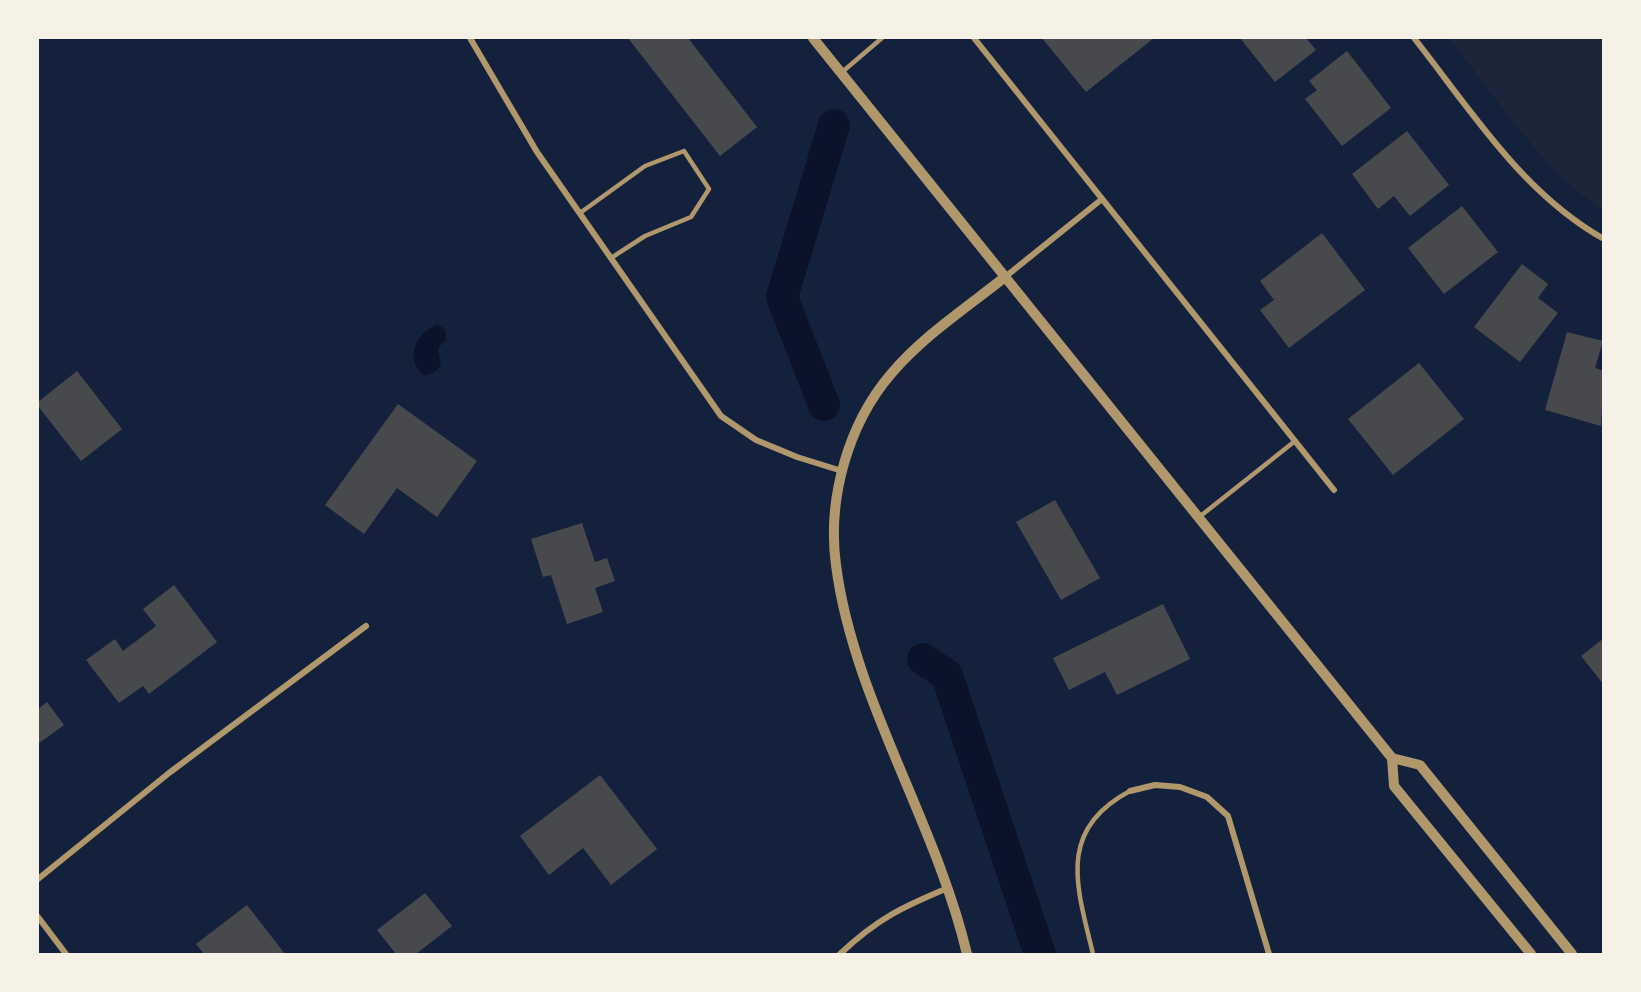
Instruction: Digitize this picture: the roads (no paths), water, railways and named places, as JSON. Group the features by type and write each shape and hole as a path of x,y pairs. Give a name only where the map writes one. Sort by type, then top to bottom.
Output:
{"street":[{"path":"470,38 537,152 721,416 756,440 842,471"},
{"path":"813,38 1392,758 1394,786 1531,954"},
{"path":"974,38 1334,490"},
{"path":"1414,38 1522,175 1564,214 1604,239"},
{"path":"967,954 948,888 852,643 836,564 834,522 842,471 856,432 890,375 912,351 1102,199"},
{"path":"38,879 169,773 366,626"},
{"path":"1392,758 1420,765 1572,954"},
{"path":"1130,790 1155,785 1180,787 1207,797 1228,816 1269,954"},
{"path":"840,954 867,928 903,907 948,888"},
{"path":"38,917 66,954"}],"lane":[{"path":"841,73 882,38"},
{"path":"580,213 645,166 684,151 709,189 691,217 645,236 611,258"},
{"path":"1198,518 1294,441"},
{"path":"1093,954 1075,873 1077,852 1084,832 1096,814 1111,801 1130,790"}],"waterway":[{"path":"824,405 782,297 834,125"},
{"path":"923,659 947,675 1040,954"}]}
